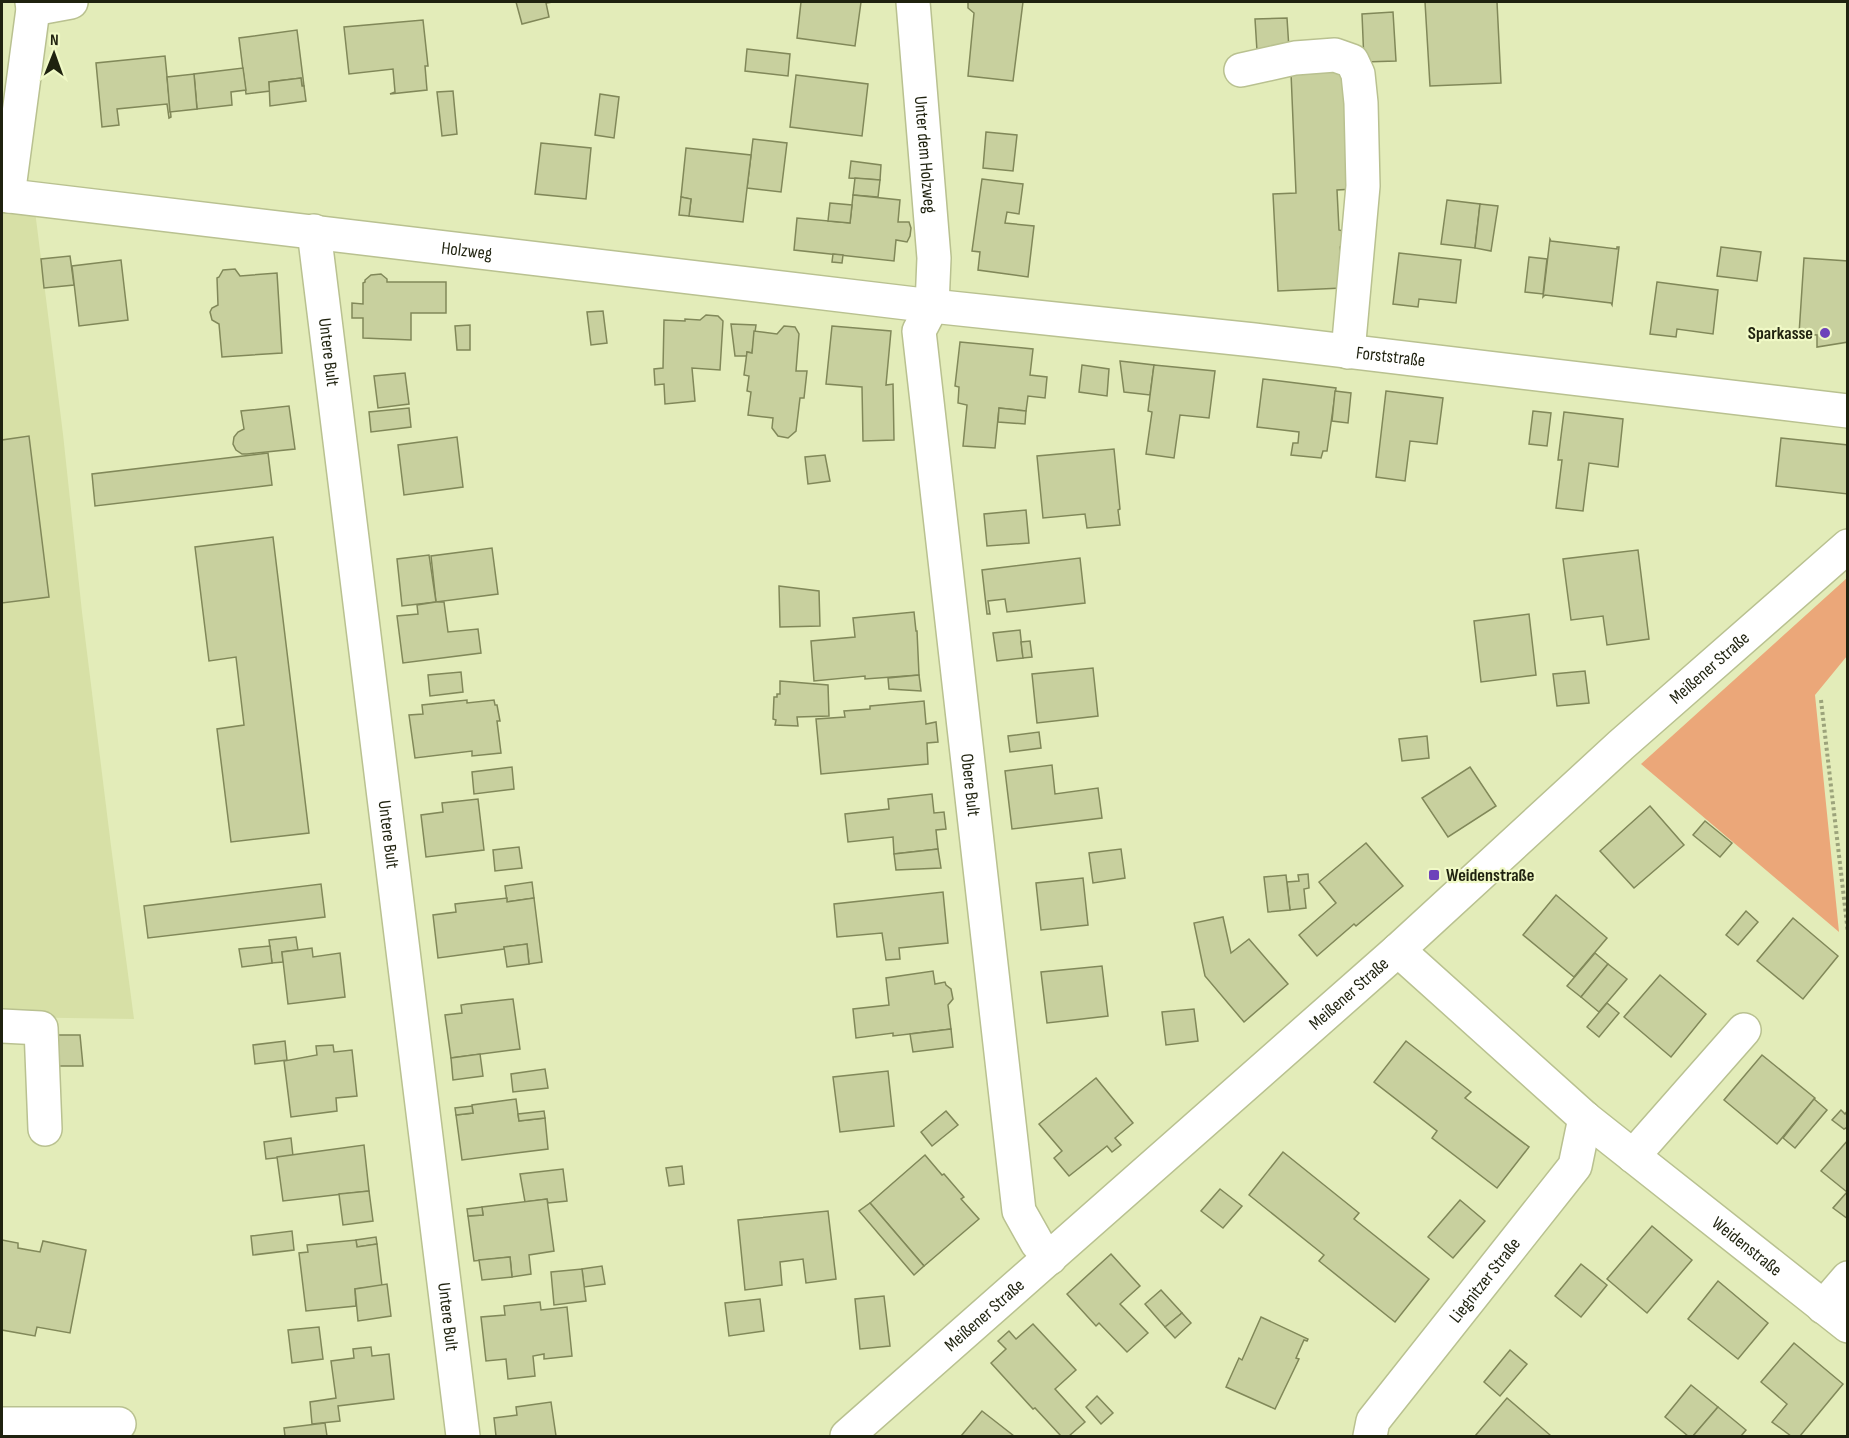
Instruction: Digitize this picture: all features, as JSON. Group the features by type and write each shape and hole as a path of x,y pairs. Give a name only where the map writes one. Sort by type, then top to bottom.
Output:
{"street":[{"path":"5,196 32,5 71,2"},
{"name":"Unter dem Holzweg","path":"913,2 934,258 932,306"},
{"path":"1241,70 1295,58 1335,55 1352,61 1358,74 1362,103 1363,186 1348,352"},
{"name":"Holzweg","path":"5,196 932,306"},
{"name":"Untere Bult","path":"314,231 463,1437"},
{"name":"Forststraße","path":"932,306 1254,340 1848,411"},
{"name":"Obere Bult","path":"932,306 919,331 1019,1211 1037,1243 1050,1258"},
{"name":"Meißener Straße","path":"847,1437 1398,950 1621,745 1848,546"},
{"name":"Weidenstraße","path":"1398,950 1585,1118 1835,1316 1848,1278"},
{"path":"2,1026 41,1028 45,1129"},
{"path":"1634,1156 1744,1030"},
{"name":"Liegnitzer Straße","path":"1370,1437 1374,1421 1575,1166 1585,1118"},
{"path":"2,1424 119,1424"}],"path":[{"path":"1821,699 1848,933"}],"shaded area":[{"path":"2,207 35,211 63,434 82,612 134,1019 2,1017"},
{"path":"1847,578 1847,656 1815,695 1839,932 1641,764"}],"building":[{"path":"516,2 553,2 546,3 549,17 522,24"},
{"path":"801,2 861,2 855,46 797,38"},
{"path":"968,2 1023,2 1013,81 968,76 974,13 968,8"},
{"path":"1425,2 1497,2 1501,83 1430,86"},
{"path":"1393,12 1396,61 1364,62 1362,14"},
{"path":"1287,18 1289,49 1257,51 1255,19"},
{"path":"423,20 428,66 425,66 427,90 390,94 395,92 393,69 349,74 344,27"},
{"path":"297,30 304,86 302,86 301,78 269,82 270,91 246,94 239,38"},
{"path":"747,49 790,54 788,76 745,71"},
{"path":"165,56 171,117 169,118 167,104 117,109 119,125 102,127 96,63"},
{"path":"243,68 246,90 231,92 232,105 197,109 194,74"},
{"path":"1348,70 1354,189 1337,190 1339,230 1343,231 1344,246 1340,247 1342,288 1278,291 1273,194 1296,193 1291,73"},
{"path":"194,74 197,109 170,112 167,77"},
{"path":"796,75 868,84 862,136 790,127"},
{"path":"301,78 306,101 270,106 269,82"},
{"path":"453,91 457,134 442,136 437,92"},
{"path":"600,94 619,97 614,138 595,135"},
{"path":"986,132 1017,135 1013,171 983,168"},
{"path":"753,139 787,143 781,192 747,188"},
{"path":"541,143 591,148 586,199 535,194"},
{"path":"686,148 751,155 743,222 689,216 691,199 681,197"},
{"path":"851,161 881,165 880,180 849,178"},
{"path":"855,178 880,180 878,197 853,195"},
{"path":"982,179 1023,184 1019,214 1007,212 1005,223 1034,226 1028,277 978,270 980,252 972,251"},
{"path":"853,195 900,200 898,222 909,222 911,228 907,242 896,240 894,261 794,250 797,218 850,223"},
{"path":"681,197 691,199 689,216 679,215"},
{"path":"1447,200 1480,204 1475,248 1441,244"},
{"path":"830,203 852,205 850,223 828,221"},
{"path":"1480,204 1498,206 1491,251 1475,248"},
{"path":"1550,239 1551,241 1617,249 1619,247 1612,305 1611,303 1545,295 1543,297"},
{"path":"1721,247 1761,252 1757,281 1717,276"},
{"path":"1399,253 1461,260 1456,303 1419,299 1418,307 1393,304"},
{"path":"833,254 843,255 842,263 832,262"},
{"path":"70,256 74,285 44,288 41,259"},
{"path":"1529,257 1547,259 1543,294 1525,292"},
{"path":"1804,258 1848,261 1848,342 1817,347 1817,335 1799,334"},
{"path":"121,260 128,320 79,326 72,266"},
{"path":"235,269 240,276 277,273 282,353 222,357 219,324 212,320 210,312 218,305 217,278 223,270"},
{"path":"381,274 387,282 446,282 446,313 411,313 411,340 363,338 363,318 352,318 352,303 363,304 363,283 371,275"},
{"path":"1657,282 1718,290 1713,334 1677,329 1676,337 1650,334"},
{"path":"603,311 607,343 591,345 587,312"},
{"path":"706,315 718,316 723,321 720,370 692,368 695,401 665,404 664,384 655,385 654,369 663,368 664,320 700,320"},
{"path":"731,324 756,325 752,353 747,352 747,356 735,356"},
{"path":"470,325 470,350 457,350 455,326"},
{"path":"784,326 795,327 799,334 796,371 807,371 804,398 800,398 796,431 788,438 778,436 772,428 773,418 748,415 751,392 747,391 749,376 744,375 747,352 752,353 754,331 777,334"},
{"path":"832,326 891,331 886,385 893,384 894,440 863,441 862,387 826,384"},
{"path":"960,342 1033,349 1030,375 1047,377 1045,398 1028,396 1026,411 999,408 995,448 963,446 967,405 958,403 959,387 955,386"},
{"path":"1120,361 1154,365 1150,395 1124,392"},
{"path":"1082,365 1109,369 1107,396 1079,392"},
{"path":"1154,365 1215,371 1209,418 1180,415 1174,458 1146,454 1152,412 1148,411"},
{"path":"405,373 409,404 378,408 374,376"},
{"path":"1263,379 1336,388 1327,451 1323,451 1321,458 1291,455 1293,443 1298,443 1299,432 1257,427"},
{"path":"1335,391 1351,393 1348,423 1332,421"},
{"path":"1386,391 1443,398 1437,444 1410,441 1405,481 1376,477"},
{"path":"289,406 295,449 247,454 236,450 233,444 234,437 244,429 241,411"},
{"path":"409,408 411,427 371,432 369,412"},
{"path":"999,408 1026,411 1025,424 998,422"},
{"path":"1533,411 1551,413 1547,446 1529,444"},
{"path":"1564,412 1623,419 1618,467 1589,463 1583,511 1556,508 1562,460 1558,460"},
{"path":"29,436 49,597 2,603 2,440"},
{"path":"457,437 463,487 404,495 398,445"},
{"path":"1781,438 1848,445 1848,494 1776,486"},
{"path":"1114,449 1120,525 1087,528 1085,514 1043,518 1037,456"},
{"path":"268,453 272,485 95,506 92,474"},
{"path":"825,455 830,481 808,484 805,457"},
{"path":"1026,510 1029,543 987,546 984,514"},
{"path":"273,537 309,833 231,842 217,729 244,725 236,657 209,661 195,547"},
{"path":"492,548 498,594 436,602 431,556"},
{"path":"1638,550 1649,639 1607,645 1603,616 1571,620 1563,559"},
{"path":"429,555 436,602 402,606 397,559"},
{"path":"1080,558 1085,603 1007,612 1005,599 988,601 990,614 987,614 982,570"},
{"path":"779,586 819,591 820,626 780,627"},
{"path":"444,602 448,632 478,629 481,653 403,663 397,616 418,614 417,605"},
{"path":"914,612 919,675 865,679 865,676 814,681 811,641 855,637 853,618"},
{"path":"1529,614 1536,675 1481,682 1474,621"},
{"path":"1020,630 1023,658 997,661 993,633"},
{"path":"1030,641 1032,657 1023,658 1021,642"},
{"path":"1093,668 1098,716 1037,723 1032,674"},
{"path":"1585,671 1589,703 1557,706 1553,674"},
{"path":"461,672 463,692 430,696 428,675"},
{"path":"919,675 921,691 889,689 888,678"},
{"path":"780,681 828,685 829,716 797,717 798,726 775,725 774,697 780,694"},
{"path":"467,700 467,703 494,700 500,721 497,721 501,753 472,756 472,751 415,758 409,715 423,714 422,705"},
{"path":"924,701 926,724 936,722 938,742 927,743 928,764 821,774 816,719 845,717 844,711 870,709 870,706"},
{"path":"1039,732 1041,748 1010,752 1008,736"},
{"path":"1427,736 1429,758 1402,761 1399,739"},
{"path":"1052,765 1055,794 1098,788 1102,818 1012,829 1005,771"},
{"path":"512,767 514,789 474,794 472,772"},
{"path":"1470,767 1496,806 1448,837 1422,798"},
{"path":"932,794 934,813 944,812 946,829 936,830 938,849 894,854 893,837 848,842 845,814 889,809 888,799"},
{"path":"478,799 484,850 426,857 421,815 443,812 442,803"},
{"path":"1650,806 1684,845 1634,888 1600,851"},
{"path":"1705,821 1732,843 1720,857 1693,835"},
{"path":"1366,843 1403,886 1317,956 1299,935 1336,903 1319,882"},
{"path":"519,847 522,868 495,871 493,850"},
{"path":"938,849 941,868 896,870 894,854"},
{"path":"1121,849 1125,878 1093,883 1089,853"},
{"path":"1308,874 1309,888 1304,889 1306,908 1290,910 1287,882 1299,881 1298,875"},
{"path":"1286,875 1290,910 1268,912 1264,877"},
{"path":"1083,878 1088,925 1041,930 1036,883"},
{"path":"532,882 534,898 507,902 505,886"},
{"path":"321,884 325,917 148,938 144,906"},
{"path":"943,892 948,943 899,948 900,959 886,960 882,933 837,937 834,904"},
{"path":"1556,895 1607,938 1574,977 1523,935"},
{"path":"507,898 507,902 534,898 542,962 529,964 527,944 438,958 433,915 456,912 455,904"},
{"path":"1746,911 1758,922 1738,945 1726,935"},
{"path":"1223,917 1231,953 1249,939 1288,984 1244,1022 1205,976 1194,923"},
{"path":"1793,918 1838,956 1803,999 1757,961"},
{"path":"296,937 298,950 282,952 283,962 272,963 269,940"},
{"path":"527,944 529,964 507,967 504,947"},
{"path":"270,946 272,963 242,967 239,949"},
{"path":"312,948 313,957 340,953 345,997 288,1004 282,952"},
{"path":"1595,953 1608,964 1581,997 1567,986"},
{"path":"1608,964 1627,979 1599,1012 1581,997"},
{"path":"1102,966 1108,1016 1047,1023 1041,972"},
{"path":"933,971 935,984 945,982 951,989 953,999 948,1005 951,1029 856,1038 853,1009 889,1005 886,978"},
{"path":"1660,975 1706,1014 1671,1057 1624,1017"},
{"path":"513,999 520,1049 451,1058 445,1015 462,1013 461,1005"},
{"path":"1607,1003 1619,1013 1599,1037 1587,1027"},
{"path":"1194,1009 1198,1041 1166,1045 1162,1012"},
{"path":"951,1029 953,1047 913,1052 910,1034"},
{"path":"58,1035 80,1035 83,1066 58,1066"},
{"path":"285,1041 287,1060 255,1064 253,1045"},
{"path":"1406,1041 1471,1092 1465,1098 1529,1147 1497,1188 1432,1138 1437,1131 1374,1082"},
{"path":"333,1045 334,1052 352,1050 357,1096 336,1098 337,1111 291,1117 284,1061 317,1055 316,1046"},
{"path":"480,1054 483,1076 453,1080 451,1058"},
{"path":"1762,1055 1815,1098 1777,1144 1724,1100"},
{"path":"545,1069 548,1088 513,1092 511,1074"},
{"path":"888,1071 894,1126 840,1132 833,1077"},
{"path":"1096,1078 1133,1123 1115,1138 1121,1145 1112,1152 1107,1146 1069,1176 1054,1158 1062,1151 1039,1124"},
{"path":"516,1099 519,1121 545,1118 548,1149 462,1160 456,1115 473,1113 472,1105"},
{"path":"1814,1099 1827,1110 1795,1148 1783,1138"},
{"path":"472,1106 473,1113 456,1115 455,1108"},
{"path":"1841,1110 1845,1114 1848,1110 1848,1127 1844,1129 1832,1120"},
{"path":"544,1111 545,1118 519,1121 518,1114"},
{"path":"946,1111 958,1125 932,1146 921,1132"},
{"path":"291,1138 293,1156 266,1159 264,1142"},
{"path":"1848,1140 1848,1219 1833,1208 1847,1192 1821,1171"},
{"path":"364,1145 369,1191 283,1201 277,1157"},
{"path":"1283,1152 1359,1213 1354,1219 1429,1279 1395,1322 1319,1261 1324,1255 1249,1195"},
{"path":"925,1155 964,1197 961,1199 979,1219 924,1266 870,1203"},
{"path":"682,1166 684,1184 669,1186 666,1168"},
{"path":"563,1169 567,1201 548,1203 547,1199 525,1202 520,1174"},
{"path":"1220,1189 1242,1206 1223,1228 1201,1211"},
{"path":"369,1191 373,1221 343,1225 339,1194"},
{"path":"547,1199 554,1251 529,1255 531,1274 512,1277 510,1257 474,1261 468,1216 483,1215 482,1207"},
{"path":"1460,1200 1485,1221 1453,1258 1428,1237"},
{"path":"870,1203 924,1266 914,1275 859,1211"},
{"path":"482,1207 483,1215 468,1216 467,1209"},
{"path":"828,1211 836,1279 806,1283 803,1259 780,1262 782,1285 745,1290 738,1220"},
{"path":"1652,1226 1692,1260 1647,1313 1607,1279"},
{"path":"292,1231 294,1250 253,1255 251,1236"},
{"path":"376,1237 377,1244 357,1247 356,1240"},
{"path":"2,1240 18,1243 18,1248 40,1252 43,1241 86,1250 70,1333 37,1327 35,1336 2,1330"},
{"path":"356,1240 357,1247 377,1244 382,1286 355,1289 356,1306 306,1311 299,1253 308,1252 307,1245"},
{"path":"1111,1254 1140,1286 1120,1304 1148,1333 1127,1352 1099,1323 1096,1326 1067,1294"},
{"path":"510,1257 512,1277 482,1280 479,1260"},
{"path":"1581,1264 1607,1285 1581,1317 1555,1296"},
{"path":"602,1266 605,1284 584,1287 582,1269"},
{"path":"582,1269 586,1301 554,1305 551,1272"},
{"path":"1718,1281 1768,1323 1738,1359 1688,1319"},
{"path":"387,1284 391,1316 358,1321 355,1289"},
{"path":"1161,1290 1182,1313 1165,1327 1145,1304"},
{"path":"884,1296 890,1346 860,1349 855,1299"},
{"path":"760,1299 764,1331 729,1336 725,1303"},
{"path":"540,1302 541,1310 567,1307 572,1356 544,1359 544,1354 533,1356 535,1376 508,1379 506,1359 486,1361 481,1317 505,1315 504,1306"},
{"path":"1182,1313 1191,1323 1175,1338 1165,1327"},
{"path":"1261,1317 1308,1339 1304,1340 1296,1358 1299,1359 1275,1409 1226,1387 1239,1358 1242,1360"},
{"path":"1033,1324 1076,1370 1055,1389 1085,1422 1069,1436 1061,1436 991,1363 1006,1349 998,1341 1009,1331 1016,1339"},
{"path":"319,1327 323,1359 292,1363 288,1330"},
{"path":"1794,1343 1843,1384 1800,1436 1791,1436 1772,1422 1787,1404 1761,1382"},
{"path":"371,1347 372,1356 389,1354 394,1399 338,1406 340,1421 312,1424 310,1402 336,1398 331,1361 354,1358 353,1349"},
{"path":"1510,1350 1527,1364 1500,1396 1484,1382"},
{"path":"1691,1385 1718,1407 1693,1436 1688,1436 1665,1417"},
{"path":"1097,1396 1113,1413 1101,1424 1086,1407"},
{"path":"1507,1398 1550,1435 1550,1436 1475,1436"},
{"path":"551,1402 556,1436 496,1436 494,1418 517,1415 516,1407"},
{"path":"1718,1407 1746,1430 1741,1436 1693,1436"},
{"path":"982,1411 1014,1436 961,1436"},
{"path":"325,1423 327,1436 285,1436 284,1428"}],"place":[{"name":"Sparkasse","path":"1825,333"},
{"name":"Weidenstraße","path":"1434,875"}]}
